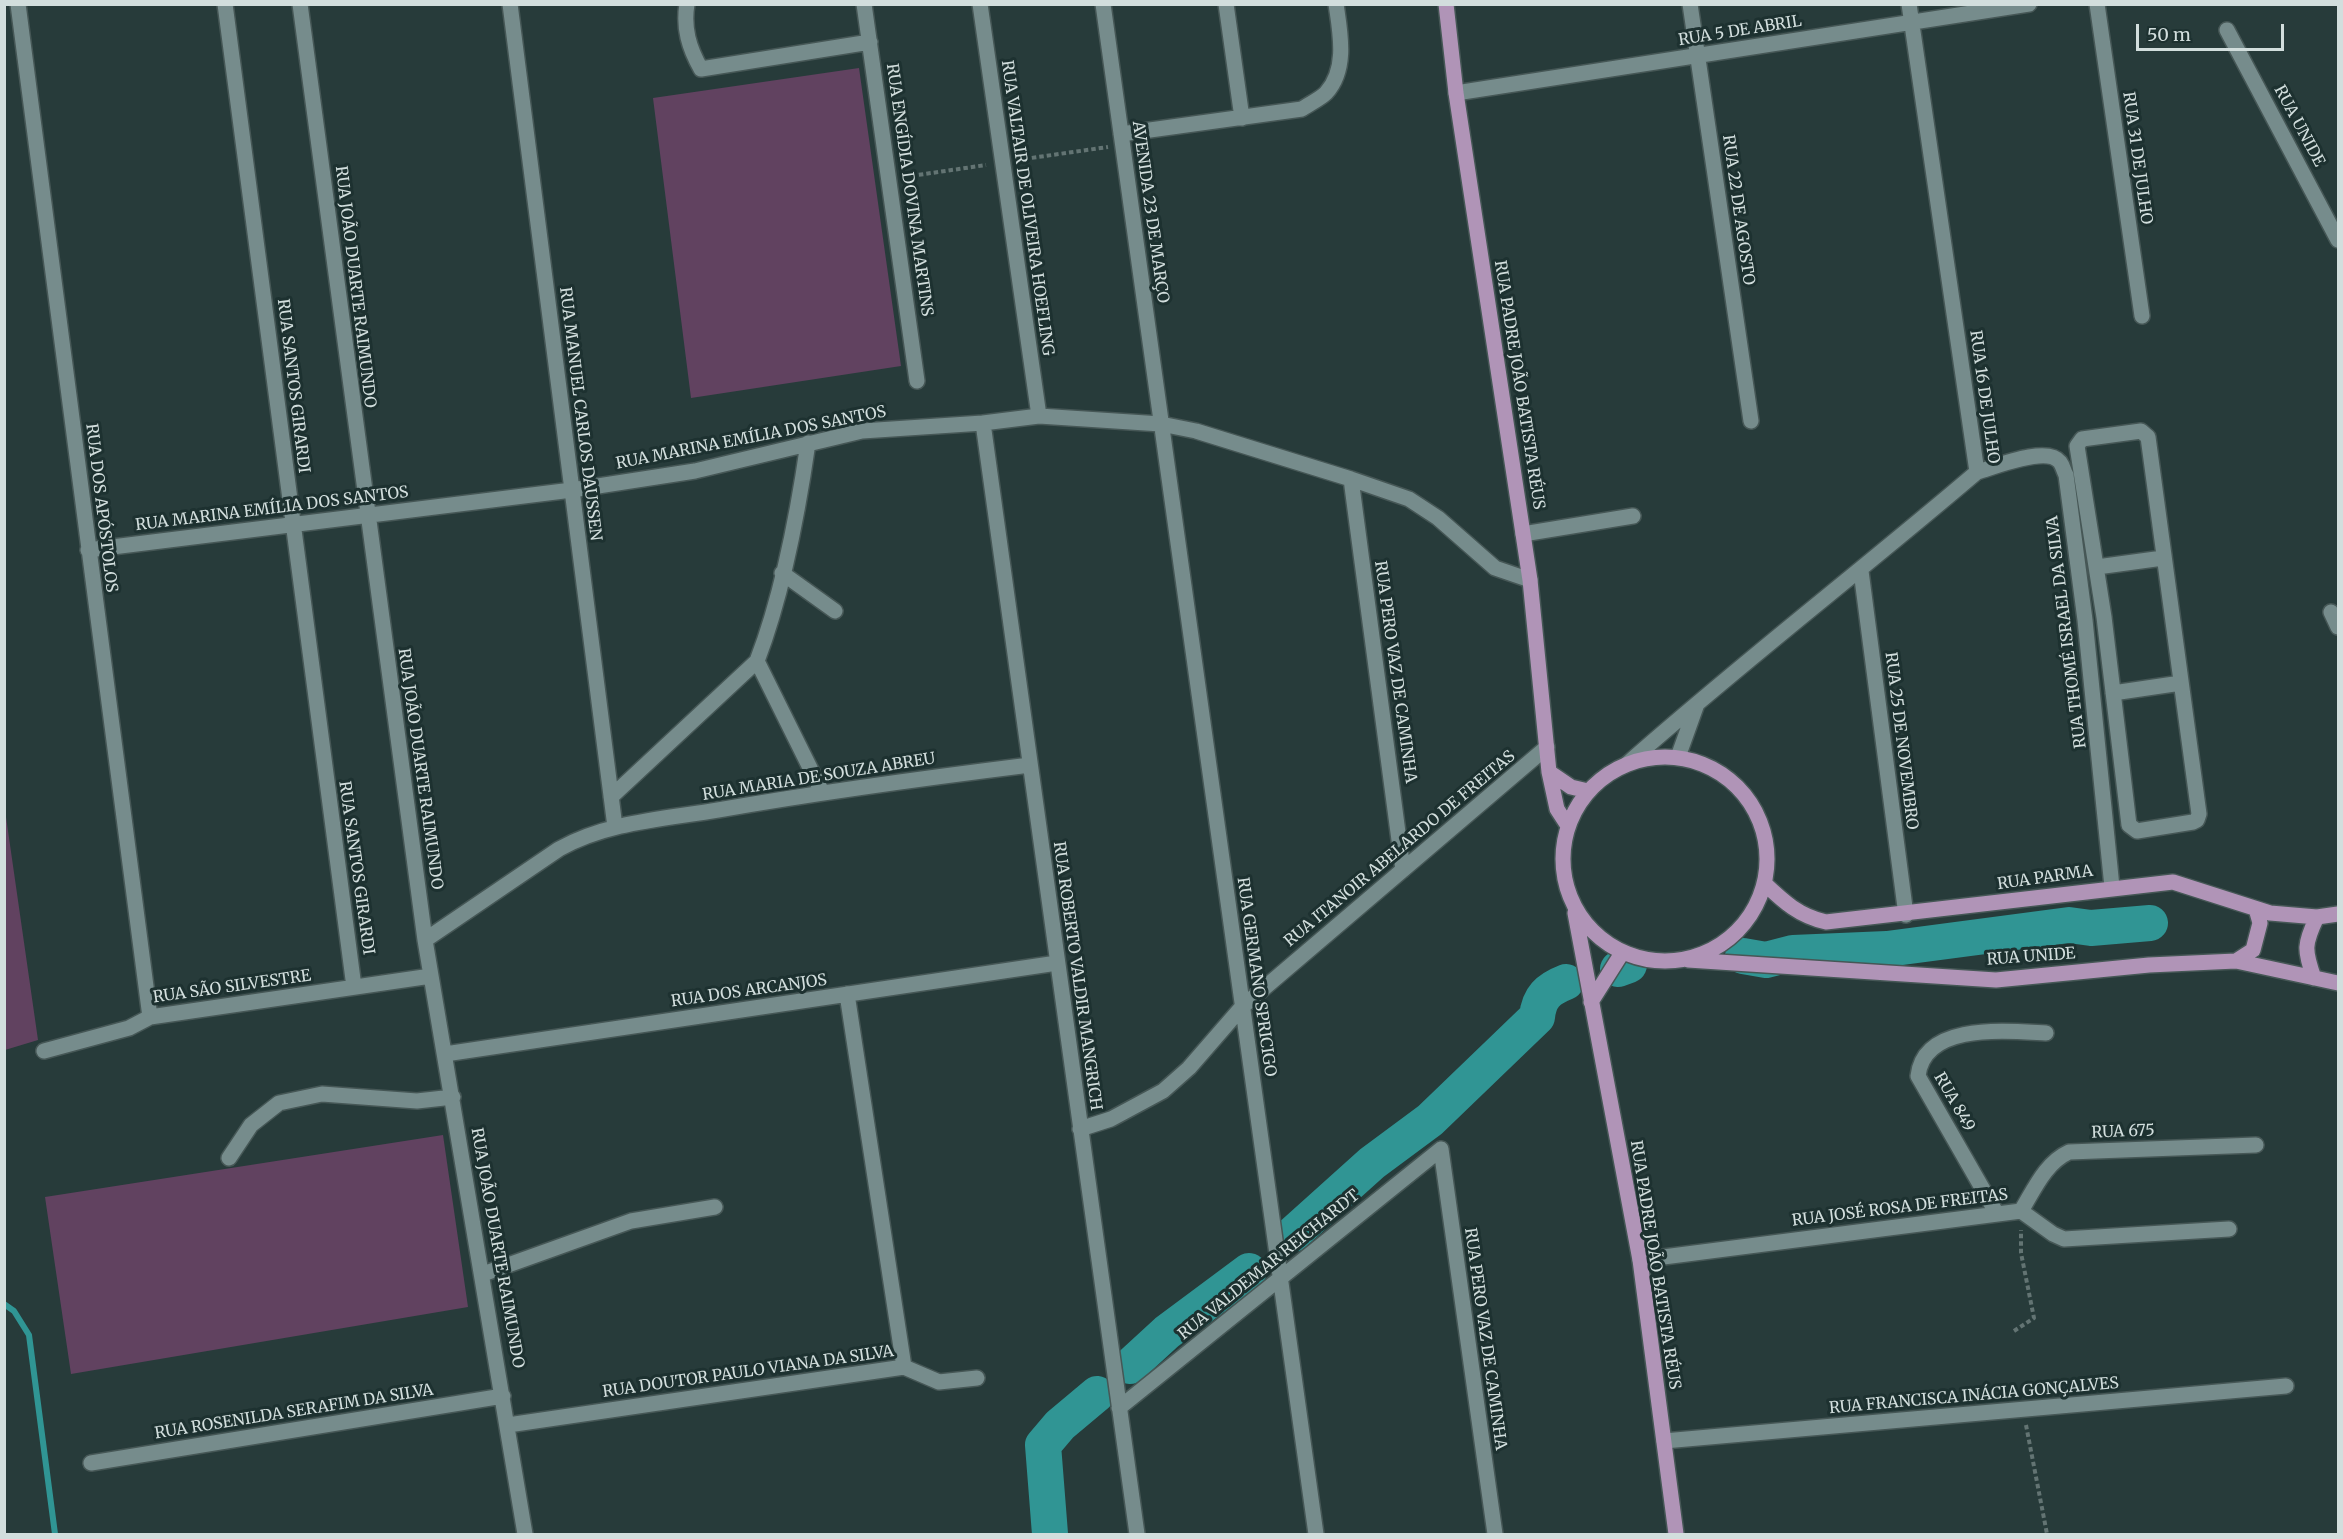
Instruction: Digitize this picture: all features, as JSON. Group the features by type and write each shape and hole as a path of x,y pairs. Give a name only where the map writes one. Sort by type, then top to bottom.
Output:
{"main road":[{"name":"RUA PADRE JOÃO BATISTA RÉUS","path":"1446,4 1456,93 1530,580 1549,772 1557,809 1568,826"},
{"path":"1678,757 1695,761 1727,777 1751,804 1765,840 1767,862 1758,901 1737,933 1722,945 1688,960 1654,962 1622,953 1594,934 1574,907 1565,885 1562,862 1568,826 1588,791 1606,775 1627,764 1652,758 1678,757"},
{"path":"1549,772 1571,787 1588,791"},
{"name":"RUA PARMA","path":"1764,883 1789,907 1808,918 1826,922 1906,915 2112,887 2173,882 2256,909 2317,917 2338,914"},
{"name":"RUA PADRE JOÃO BATISTA RÉUS","path":"1574,907 1640,1260 1676,1534"},
{"path":"2236,961 2253,950 2260,923 2256,909"},
{"path":"2314,978 2306,955 2306,939 2317,917"},
{"path":"1591,1002 1622,953"},
{"name":"RUA UNIDE","path":"1688,960 1996,980 2149,965 2236,961 2338,983"}],"street":[{"name":"RUA DOS APÓSTOLOS","path":"18,4 150,1017"},
{"name":"RUA SANTOS GIRARDI","path":"225,4 354,987"},
{"name":"RUA JOÃO DUARTE RAIMUNDO","path":"300,4 366,515 431,976 525,1534"},
{"name":"RUA MANUEL CARLOS DAUSSEN","path":"510,4 615,827"},
{"path":"687,4 685,20 691,51 701,69 870,42"},
{"name":"RUA ENGÍDIA DOVINA MARTINS","path":"864,4 917,381"},
{"name":"RUA VALTAIR DE OLIVEIRA HOEFLING","path":"980,4 1039,416"},
{"name":"AVENIDA 23 DE MARÇO","path":"1103,4 1161,424"},
{"path":"1226,4 1242,118"},
{"path":"1122,134 1302,109 1326,93 1336,75 1342,49 1336,4"},
{"name":"RUA 22 DE AGOSTO","path":"1690,4 1750,420"},
{"name":"RUA 16 DE JULHO","path":"1627,764 1698,701 1861,571 1977,472 1909,4"},
{"name":"RUA 5 DE ABRIL","path":"1456,93 2030,4"},
{"name":"RUA 31 DE JULHO","path":"2097,4 2142,316"},
{"name":"RUA UNIDE","path":"2227,30 2338,240"},
{"name":"RUA MARINA EMÍLIA DOS SANTOS","path":"88,550 572,490 694,471 862,431 983,423 1039,416 1161,424 1196,431 1351,479 1409,499 1438,518 1495,568 1530,580"},
{"name":"RUA ROBERTO VALDIR MANGRICH","path":"983,423 1137,1534"},
{"name":"RUA GERMANO SPRICIGO","path":"1161,424 1316,1534"},
{"path":"2146,432 2163,558 2199,814 2197,820 2137,831 2129,825 2104,617 2078,446 2082,439 2146,432"},
{"path":"611,797 757,661 782,573 801,489 808,443"},
{"name":"RUA THOMÉ ISRAEL DA SILVA","path":"1977,472 2039,455 2050,456 2060,461 2066,476 2085,620 2112,887"},
{"name":"RUA PERO VAZ DE CAMINHA","path":"1351,479 1403,870"},
{"path":"1523,534 1633,516"},
{"path":"2097,567 2163,558"},
{"name":"RUA 25 DE NOVEMBRO","path":"1861,571 1906,915"},
{"path":"782,573 835,611"},
{"path":"2331,612 2338,627"},
{"path":"2085,620 2104,617"},
{"path":"757,661 822,792"},
{"path":"2113,693 2181,683"},
{"path":"1678,757 1698,701"},
{"name":"RUA ITANOIR ABELARDO DE FREITAS","path":"1080,1129 1111,1119 1163,1091 1189,1068 1242,1007 1546,747"},
{"name":"RUA MARIA DE SOUZA ABREU","path":"426,940 559,849 578,839 615,827 822,792 1030,765"},
{"name":"RUA DOS ARCANJOS","path":"445,1054 1057,963"},
{"name":"RUA SÃO SILVESTRE","path":"44,1051 129,1028 150,1017 431,976"},
{"name":"RUA DOUTOR PAULO VIANA DA SILVA","path":"508,1425 904,1368 847,994"},
{"name":"RUA 849","path":"1997,1214 1918,1076 1920,1062 1926,1054 1956,1037 1971,1033 1992,1030 2046,1034"},
{"path":"229,1158 251,1125 279,1103 322,1094 417,1101 453,1097"},
{"name":"RUA 675","path":"2021,1211 2048,1168 2059,1156 2069,1152 2256,1145"},
{"name":"RUA PERO VAZ DE CAMINHA","path":"1441,1149 1495,1534"},
{"name":"RUA VALDEMAR REICHARDT","path":"1119,1408 1441,1149"},
{"path":"483,1274 631,1221 715,1207"},
{"name":"RUA JOSÉ ROSA DE FREITAS","path":"1640,1260 2021,1211 2053,1234 2064,1239 2229,1229"},
{"path":"904,1368 939,1382 977,1378"},
{"name":"RUA FRANCISCA INÁCIA GONÇALVES","path":"1664,1441 2286,1386"},
{"name":"RUA ROSENILDA SERAFIM DA SILVA","path":"91,1463 503,1396"}],"path":[{"path":"2014,1331 2034,1318 2021,1253 2021,1211"},
{"path":"2022,1410 2047,1534"}],"shaded area":[{"path":"859,68 901,366 691,398 653,98"},
{"path":"4,803 38,1040 5,1050 4,1050"},
{"path":"443,1135 468,1307 71,1374 45,1197"}],"waterway":[{"path":"1743,956 1766,960 1793,953 1887,949 2069,925 2091,928 2150,923"},
{"path":"1618,969 1629,965"},
{"path":"1293,1234 1372,1163 1430,1120 1537,1017 1542,999 1554,988 1566,982"},
{"path":"1130,1366 1167,1332 1249,1271"},
{"path":"4,1304 14,1311 29,1335 55,1534"},
{"path":"1050,1534 1043,1445 1060,1425 1097,1394"}]}
